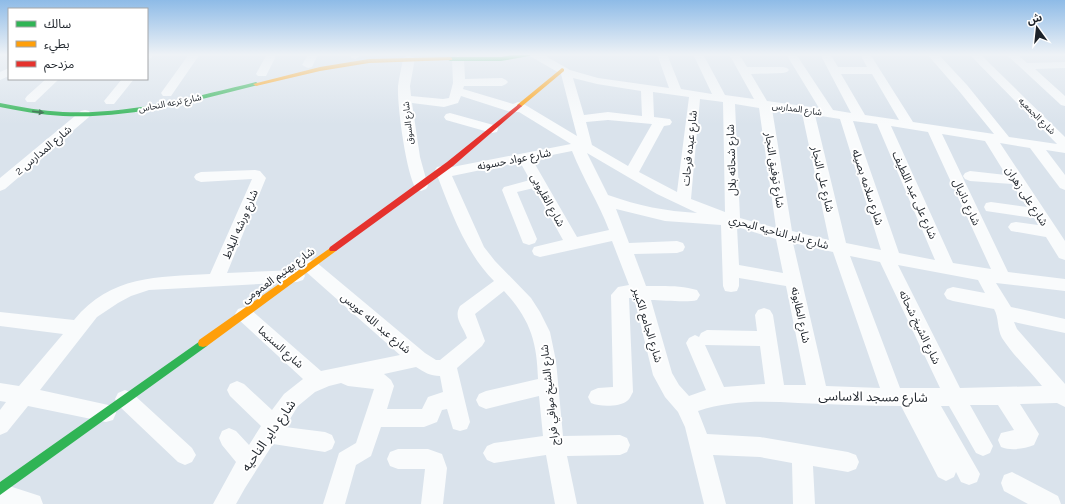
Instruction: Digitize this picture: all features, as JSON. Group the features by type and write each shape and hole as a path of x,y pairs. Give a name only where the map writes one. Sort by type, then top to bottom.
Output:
{"main road":[{"path":"233,80 245,78"},
{"name":"شارع ترعه النحاس","path":"0,105 51,114 85,114 142,109 288,78"},
{"name":"شارع بهتيم العمومى","path":"0,489 421,186 443,172 516,107 555,78"},
{"name":"شارع ترعه النحاس","path":"164,94 182,90"},
{"path":"142,109 146,96"},
{"path":"27,98 46,100"},
{"name":"شارع ترعه النحاس","path":"105,101 125,99"}],"street":[{"path":"164,94 177,78"},
{"name":"شارع السوق","path":"406,78 404,86 408,129 412,157 421,186"},
{"path":"406,99 448,103 454,100 458,87 458,78"},
{"name":"شارع الجامع الكبير","path":"566,78 578,119 585,166 604,199 639,292 663,375 672,392 685,406 696,426 716,504"},
{"name":"شارع المدارس","path":"584,78 591,80 828,113 1065,149"},
{"path":"671,78 676,91"},
{"path":"712,78 725,99"},
{"path":"748,78 764,104"},
{"path":"806,78 828,113"},
{"path":"839,78 860,118"},
{"path":"879,78 908,125"},
{"path":"953,78 1005,140"},
{"name":"شارع الجمعيه","path":"998,78 1065,144"},
{"path":"1037,78 1065,102"},
{"path":"27,98 53,80"},
{"path":"105,101 127,80"},
{"path":"458,87 502,82"},
{"name":"شارع داير الناحيه البحري","path":"458,87 516,107 582,146 683,201 731,221 784,235 889,257 983,274 1065,285"},
{"path":"1048,88 1065,87"},
{"path":"631,173 653,135 658,121 647,88"},
{"name":"شارع عبده فرحات","path":"683,201 695,94"},
{"name":"شارع شحاته بلال","path":"725,99 731,221 730,278 793,281"},
{"name":"شارع توفيق النجار","path":"764,104 784,235"},
{"name":"شارع على النجار","path":"807,110 839,247 908,397"},
{"name":"شارع المدارس 2","path":"0,186 85,114"},
{"path":"578,119 608,116 658,121"},
{"name":"شارع سلامه بصيله","path":"845,116 889,257"},
{"path":"450,117 492,128"},
{"name":"شارع على عبد اللطيف","path":"882,121 948,268"},
{"name":"شارع دانيال","path":"933,129 1002,276"},
{"name":"شارع على زهران","path":"990,137 1064,252"},
{"path":"1034,144 1065,185"},
{"name":"شارع عواد حسونه","path":"443,172 582,146"},
{"name":"شارع القليوبى","path":"524,157 573,244"},
{"name":"شارع الشيخ موافي فراج","path":"443,172 478,250 492,269 516,293 535,319 542,335 546,352 554,445 566,504"},
{"name":"شارع ورشه البلاط","path":"201,178 255,174 258,178 216,280"},
{"path":"970,176 1017,180"},
{"path":"529,239 508,190 538,182"},
{"path":"604,199 648,213 731,221"},
{"path":"991,208 1039,214"},
{"path":"1016,227 1050,232"},
{"name":"شارع الطابونه","path":"784,235 818,394"},
{"path":"540,251 573,244 620,242 677,247"},
{"name":"شارع الشيخ شحاته","path":"889,257 954,397 983,446"},
{"path":"0,425 91,312 108,299 128,289 149,284 216,280 303,271"},
{"name":"شارع عبد الله عويس","path":"303,271 418,358 433,368 447,368"},
{"path":"983,274 1002,308 1007,327 1014,340 1063,396"},
{"path":"460,422 447,368 448,363 476,341 476,336 465,316 466,311 504,282"},
{"path":"598,397 623,394 620,295 624,292 639,292 691,295"},
{"path":"952,294 1065,326"},
{"name":"شارع السنيما","path":"244,314 326,379"},
{"path":"764,316 776,393"},
{"path":"0,319 78,328"},
{"path":"718,396 701,341 767,339"},
{"name":"شارع داير الناحيه","path":"224,504 271,429 291,400 299,392 326,379 418,358"},
{"path":"326,379 380,381 384,389 365,446 360,453 348,458 334,504"},
{"path":"486,400 548,385"},
{"path":"237,390 271,429 325,442"},
{"path":"0,392 106,413"},
{"name":"شارع مسجد الاساسى","path":"685,406 718,396 776,393 908,397 1063,396"},
{"path":"1003,396 1029,434 1027,438 1008,440"},
{"path":"908,397 946,470"},
{"path":"908,397 969,474"},
{"path":"375,418 424,418 430,415 435,404 454,398"},
{"path":"125,399 185,454"},
{"path":"229,438 250,462"},
{"path":"494,453 554,445 620,444"},
{"path":"700,444 760,447 848,462"},
{"path":"802,454 804,504"},
{"path":"398,459 428,459 434,461 436,468 432,504"},
{"path":"1012,483 1050,504"},
{"path":"0,494 32,504"},
{"path":"1060,504 1065,502"}],"traffic: fast":[{"path":"0,105 54,113 96,113 165,105 256,84"},
{"path":"0,489 203,343"}],"traffic: slow":[{"path":"256,84 284,78"},
{"path":"519,106 553,78"},
{"path":"203,343 333,249"}],"traffic: jam":[{"path":"333,249 450,164 519,106"}]}
